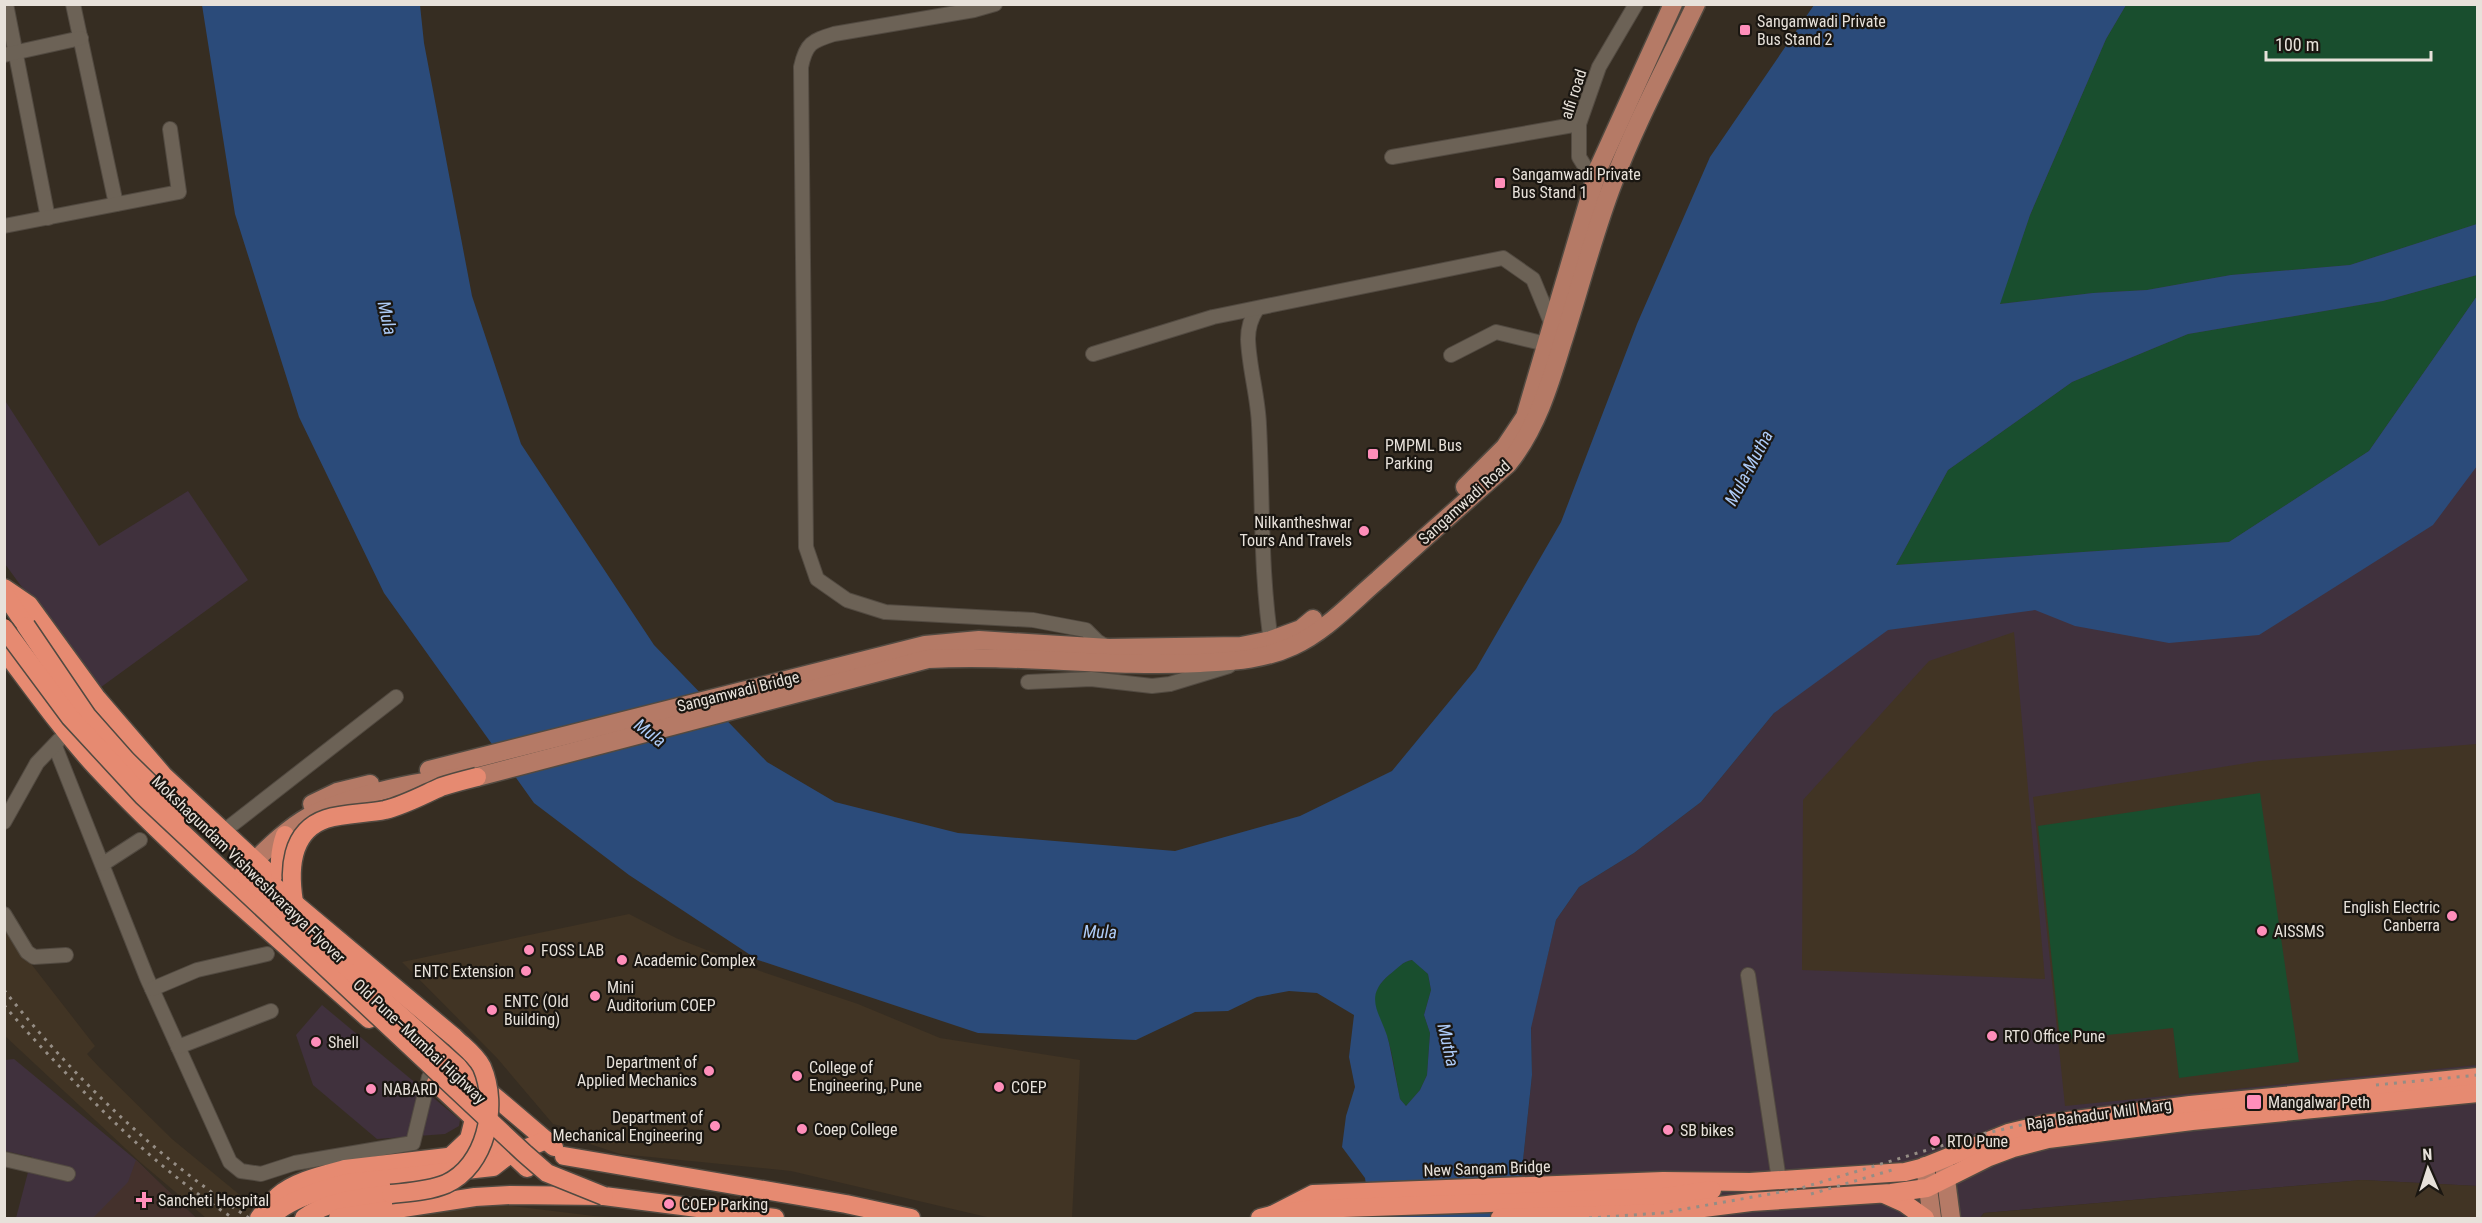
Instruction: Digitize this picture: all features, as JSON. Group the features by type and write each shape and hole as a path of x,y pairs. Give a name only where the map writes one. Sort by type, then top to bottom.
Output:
{"highway":[{"path":"4,588 30,605 96,697 129,736 164,776 224,831 235,873 281,885 469,1058 473,1078"},
{"name":"Mokshagundam Vishweshvarayya Flyover","path":"4,593 87,716 235,873 564,1155"},
{"name":"Mokshagundam Vishweshvarayya Flyover","path":"4,628 70,717 143,796 458,1093 547,1173 604,1196"},
{"name":"Old Pune–Mumbai Highway","path":"4,650 60,739 133,806 235,873 294,953 474,1119 504,1160 527,1168 550,1165 564,1155"},
{"path":"294,902 290,882 294,853 303,835 313,826 325,819 385,810 413,801 443,786 477,777"},
{"path":"281,885 280,848 285,835"},
{"name":"Mokshagundam Vishweshvarayya Flyover","path":"235,873 267,880 454,1037 482,1067 488,1095 488,1117 478,1154 470,1166 446,1184 429,1189 344,1201 315,1210 304,1218"},
{"name":"Raja Bahadur Mill Marg","path":"1664,1197 1751,1202 1884,1194 1927,1188 1989,1157 2048,1139 2399,1093 2478,1077"},
{"name":"Raja Bahadur Mill Marg","path":"1664,1197 1779,1180 1905,1172 2008,1133 2045,1124 2190,1105 2399,1093 2478,1093"},
{"path":"450,1157 466,1144 474,1119"},
{"path":"269,1214 323,1189 347,1183 504,1160 546,1140"},
{"path":"269,1214 287,1190 335,1172 490,1152 504,1160"},
{"path":"564,1155 834,1202 911,1218"},
{"name":"Raja Bahadur Mill Marg","path":"1700,1200 1779,1180"},
{"path":"1884,1194 1904,1203 1925,1218"},
{"name":"Mokshagundam Vishweshvarayya Flyover","path":"338,1218 475,1197 604,1196 775,1218"},
{"path":"1500,1218 1664,1197"},
{"name":"New Sangam Bridge","path":"1266,1216 1313,1202 1664,1197"}],"main road":[{"name":"Sangamwadi Road","path":"1272,647 1358,584 1465,487 1504,447 1525,417 1594,181 1673,4"},
{"name":"Sangamwadi Road","path":"1108,656 1244,653 1295,645 1340,613 1508,464 1522,446 1533,426 1550,384 1611,189 1654,90 1696,4"},
{"name":"Sangamwadi Bridge","path":"235,873 285,835 303,815 425,781 448,777 477,777 889,660 925,645 979,640 1108,656"},
{"name":"Sangamwadi Bridge","path":"235,873 303,815 337,792 889,660"},
{"path":"1943,1159 1951,1218"},
{"path":"1925,1166 1932,1218"}],"street":[{"path":"6,4 10,53 48,218"},
{"path":"74,4 116,204"},
{"path":"995,4 974,10 834,34 815,40 805,50 801,67 806,547 817,579 847,600 885,612 1033,620 1086,630 1108,656"},
{"name":"alfi road","path":"1594,181 1579,157 1579,124 1599,67 1636,4"},
{"path":"10,53 81,38"},
{"path":"1392,157 1579,124"},
{"path":"4,226 179,192 170,129"},
{"path":"1594,181 1611,189"},
{"path":"1093,354 1213,317 1503,258 1533,279 1552,325"},
{"path":"1257,309 1251,318 1248,337 1260,426 1260,510 1272,647"},
{"path":"1451,355 1496,332 1546,344"},
{"path":"1028,682 1091,679 1152,686 1170,684 1244,653"},
{"path":"224,831 396,697"},
{"path":"4,822 37,763 60,739 103,864 152,989 230,1162 242,1171 261,1174 295,1163 413,1143 429,1077"},
{"path":"103,864 140,840"},
{"path":"4,914 27,952 34,957 66,955"},
{"path":"152,989 197,970 267,954"},
{"path":"1748,975 1779,1180"},
{"path":"178,1047 271,1011"},
{"path":"4,1159 68,1174"}],"shaded area":[{"path":"2100,5 2477,5 2477,1186 2362,1180 1984,1213 1980,1218 1524,1218 1522,1170 1532,1075 1531,1025 1556,920 1579,887 1634,853 1701,802 1774,713"},
{"path":"4,399 99,546 188,491 248,580 97,690 5,564"},
{"path":"2014,632 2045,979 1802,970 1803,800 1929,661"},
{"name":"AISSMS","path":"2477,744 2477,1065 2065,1106 2033,797 2260,761"},
{"name":"College of Engineering, Pune","path":"629,914 676,938 760,971 858,1004 940,1038 1080,1060 1072,1218 991,1218 791,1171 620,1154 578,1140 565,1127 553,1124 497,1058 402,962"},
{"path":"4,929 95,1046 87,1054 99,1067 172,1139 246,1200 274,1218 206,1218 140,1162 5,1036"},
{"path":"322,1005 460,1120 459,1126 445,1134 377,1139 313,1085 296,1035"},
{"path":"14,1059 136,1160 196,1218 16,1218 32,1157 5,1151 5,1060"},
{"name":"Sancheti Hospital","path":"136,1160 196,1218 93,1218 128,1182"},
{"path":"2362,1180 2477,1186 2477,1218 1980,1218 1984,1213"},
{"path":"480,1202 594,1216 626,1218 361,1218"}],"green space":[{"path":"2126,5 2477,5 2477,224 2350,265 2231,275 2147,290 2093,293 1999,304 2030,215 2106,39"},
{"path":"2477,275 2477,296 2369,451 2229,542 1896,565 1948,470 2072,382 2188,334 2383,301"},
{"path":"2260,793 2299,1062 2179,1078 2173,1028 2060,1040 2038,826"},
{"path":"1413,960 1428,974 1431,990 1424,1015 1430,1033 1427,1075 1420,1090 1406,1106 1400,1099 1389,1043 1374,1000 1380,984 1400,965"}],"water":[{"path":"202,5 420,5 424,43 472,296 521,444 654,645 767,762 835,802 958,833 1175,851 1300,816 1392,771 1476,669 1561,522 1637,324 1710,157 1814,5 2126,5 2106,39 2030,215 2000,304 2093,293 2147,290 2231,275 2350,265 2477,224 2477,275 2383,301 2188,334 2072,382 1948,470 1896,565 2229,542 2369,451 2477,296 2477,466 2433,525 2259,635 2169,643 2075,626 2035,610 1888,630 1774,713 1701,802 1634,853 1579,887 1556,920 1531,1028 1532,1075 1522,1170 1524,1218 1371,1218 1365,1178 1342,1147 1346,1116 1355,1087 1349,1057 1354,1015 1317,993 1289,991 1257,997 1228,1011 1195,1012 1136,1040 978,1033 758,960 629,875 534,803 384,593 299,417 235,214","holes":["1412,960 1428,974 1431,990 1424,1015 1430,1033 1427,1075 1420,1090 1406,1106 1400,1099 1389,1043 1376,1008 1376,992 1389,975 1409,961"]}],"railway":[{"path":"4,990 58,1053 118,1114 181,1169 249,1218"},
{"path":"4,1005 123,1130 165,1168 233,1218"},
{"path":"2376,1085 2478,1075"},
{"path":"1589,1218 1662,1213 1798,1189 1974,1136 2047,1119 2130,1109"},
{"path":"1811,1194 1892,1170"}],"place":[{"name":"Sangamwadi Private Bus Stand 2","path":"1745,30"},
{"name":"Sangamwadi Private Bus Stand 1","path":"1500,183"},
{"name":"PMPML Bus Parking","path":"1373,454"},
{"name":"Nilkantheshwar Tours And Travels","path":"1364,531"},
{"name":"English Electric Canberra","path":"2452,916"},
{"name":"AISSMS","path":"2262,931"},
{"name":"FOSS LAB","path":"529,950"},
{"name":"Academic Complex","path":"622,960"},
{"name":"ENTC Extension","path":"526,971"},
{"name":"Mini Auditorium COEP","path":"595,996"},
{"name":"ENTC (Old Building)","path":"492,1010"},
{"name":"RTO Office Pune","path":"1992,1036"},
{"name":"Shell","path":"316,1042"},
{"name":"Department of Applied Mechanics","path":"709,1071"},
{"name":"College of Engineering, Pune","path":"797,1076"},
{"name":"COEP","path":"999,1087"},
{"name":"NABARD","path":"371,1089"},
{"name":"Mangalwar Peth","path":"2254,1102"},
{"name":"Department of Mechanical Engineering","path":"715,1126"},
{"name":"Coep College","path":"802,1129"},
{"name":"SB bikes","path":"1668,1130"},
{"name":"RTO Pune","path":"1935,1141"},
{"name":"Sancheti Hospital","path":"144,1200"},
{"name":"COEP Parking","path":"669,1204"}],"water label":[{"name":"Mula","path":"387,318"},
{"name":"Mula-Mutha","path":"1749,468"},
{"name":"Mula","path":"650,733"},
{"name":"Mula","path":"1100,932"},
{"name":"Mutha","path":"1448,1045"}]}
